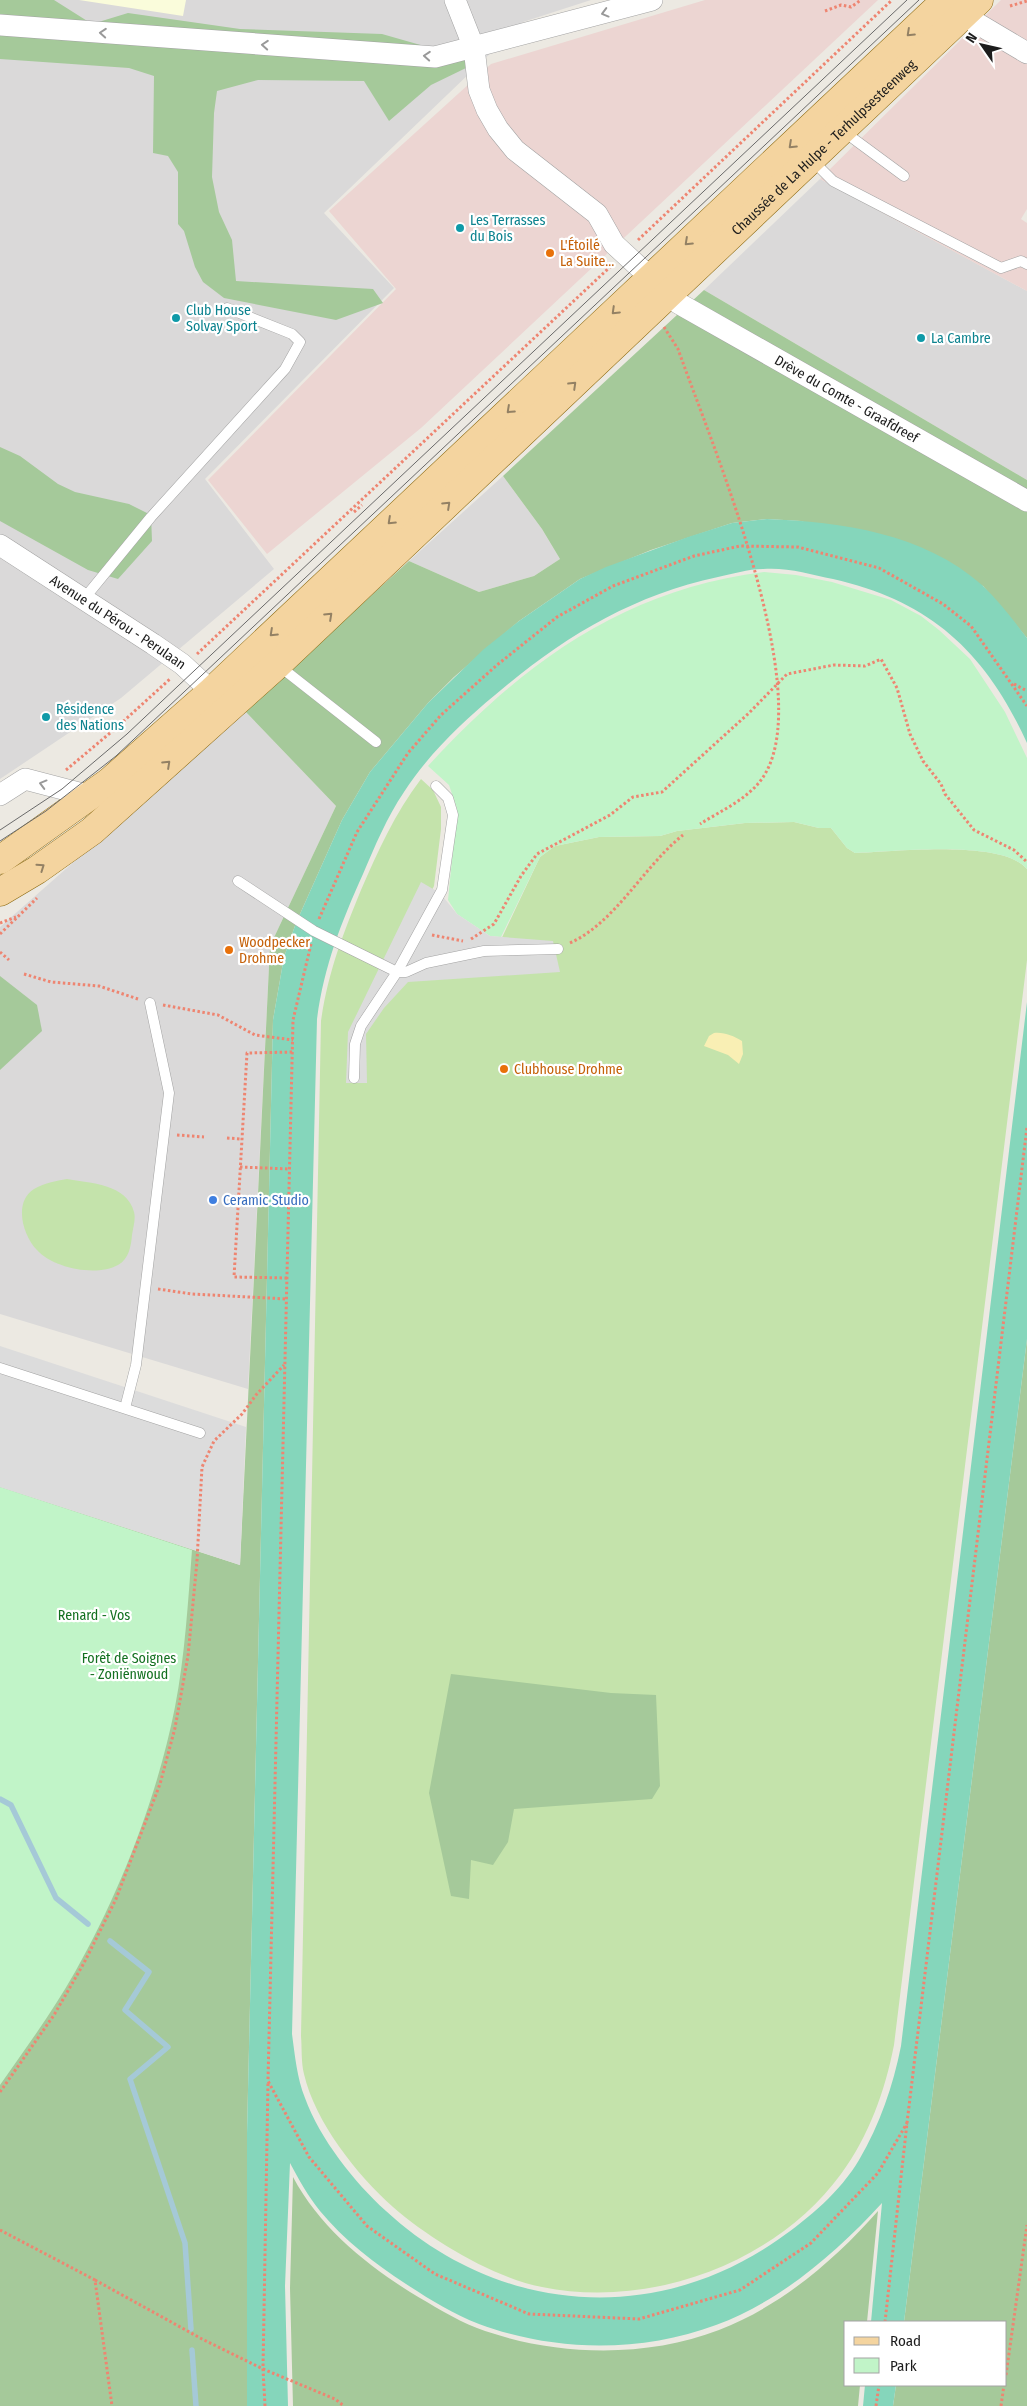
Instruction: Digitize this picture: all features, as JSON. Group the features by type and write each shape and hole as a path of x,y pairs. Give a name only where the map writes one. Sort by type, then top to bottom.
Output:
{"main road":[{"name":"Chaussée de La Hulpe - Terhulpsesteenweg","path":"660,286 812,160 843,131 963,5"},
{"name":"Chaussée de La Hulpe - Terhulpsesteenweg","path":"660,286 963,5"},
{"path":"0,860 90,796 142,754 220,700 277,665 660,286"},
{"path":"0,892 37,870 92,831 220,700 660,286"}],"street":[{"name":"Drève du Comte - Graafdreef","path":"456,0 474,48 479,90 486,110 498,129 515,150 597,214 614,244 685,309 1027,501"},
{"path":"0,25 435,57 652,0"},
{"path":"963,5 1027,53"},
{"name":"Avenue du Pérou - Perulaan","path":"0,545 153,644 184,666 220,700"},
{"path":"0,795 25,779 90,796"}],"lane":[{"path":"843,131 904,176"},
{"path":"812,160 833,181 1001,268 1021,261 1027,264"},
{"path":"83,600 151,517 285,369 300,342 292,334 228,308"},
{"path":"277,665 376,742"},
{"path":"354,1078 355,1044 361,1026 397,972 442,890 453,814 448,798 436,786"},
{"path":"238,881 314,931 397,972 406,972 426,963 484,951 558,949"},
{"path":"125,1408 136,1365 169,1094 150,1003"},
{"path":"0,1368 200,1433"}],"path":[{"path":"825,12 841,5 851,7 861,0"},
{"path":"643,235 892,0"},
{"path":"1010,6 1027,1"},
{"path":"47,785 116,728 184,666 585,291"},
{"path":"662,323 678,349 747,546 760,588 774,652 777,682 779,726 770,763 764,775 744,797 700,824"},
{"path":"354,512 362,505"},
{"path":"265,2406 263,2369 268,2081 292,1052 294,1020 314,931 357,832 408,753 436,721 466,692 557,617 613,586 694,556 747,546 798,547 879,568 943,604 972,626 1027,706"},
{"path":"419,932 467,942 494,924 521,876 537,854 610,815 633,797 662,792 749,714 777,682 794,672 834,665 865,666 882,659 897,688 910,734 923,761 941,784 945,794 974,830 1014,850 1027,862"},
{"path":"1013,684 1027,692"},
{"path":"558,949 578,940 608,915 652,864 683,836"},
{"path":"0,934 39,896"},
{"path":"0,923 18,916"},
{"path":"0,952 9,960"},
{"path":"287,1278 234,1277 247,1053 292,1052"},
{"path":"885,2321 906,2123 1027,1127"},
{"path":"164,1134 204,1137"},
{"path":"227,1138 241,1139"},
{"path":"240,1167 290,1169"},
{"path":"145,1287 192,1294 287,1299"},
{"path":"0,2092 54,2015 84,1963 116,1900 160,1784 175,1728 188,1656 197,1561 202,1467 214,1441 242,1414 256,1394 285,1364"},
{"path":"268,2081 310,2157 367,2226 435,2274 529,2314 639,2319 740,2290 811,2243 878,2173 906,2123"},
{"path":"1007,2368 1027,2225"},
{"path":"0,2230 202,2339 263,2369 335,2399 344,2406"},
{"path":"95,2280 112,2406"},
{"path":"876,2406 878,2386"},
{"path":"1001,2406 1004,2386"}],"shaded area":[{"path":"0,0 591,0 523,22 324,213 394,288 205,479 274,569 121,698 0,779"},
{"path":"79,0 186,0 183,16"},
{"path":"705,0 878,0 421,428 267,554 208,480 396,289 329,211 491,64"},
{"path":"1001,0 1027,0 1027,209 1021,219 1027,223 1027,291 820,179"},
{"path":"820,179 1027,291 1027,480 704,290"},
{"path":"503,476 542,529 560,559 534,576 479,592 409,561"},
{"path":"245,711 336,806 270,946 248,1389 0,1314 0,927"},
{"path":"421,882 440,893 457,914 490,936 553,941 560,972 408,982 384,1008 366,1034 367,1083 346,1083 348,1032"},
{"path":"0,1346 246,1427 240,1565 0,1487"}],"green space":[{"path":"0,0 54,0 92,24 128,13 240,29 382,34 466,58 466,68 431,85 389,121 364,81 258,80 217,91 214,113 212,177 219,212 232,240 236,281 373,289 383,303 336,320 224,298 203,282 195,267 184,231 178,224 178,172 168,156 153,153 154,76 129,68 0,59"},
{"name":"Forêt de Soignes - Zoniënwoud","path":"704,290 1027,480 1027,638 983,586 801,521 767,519 732,523 651,550 580,579 519,621 454,677 428,703 370,772 342,820 296,923 284,957 273,1020 247,2133 247,2406 0,2406 0,1487 240,1565 270,946 336,806 245,711 409,561 479,592 534,576 560,559 542,529 503,476"},
{"path":"0,447 20,456 58,484 75,492 129,504 151,515 152,541 118,579 88,570 0,521"},
{"path":"767,519 852,527 908,542 934,553 959,567 982,585 1027,638 1027,743 1011,711 993,682 973,657 927,617 899,601 868,589 833,579 789,570 752,570 686,585 655,595 599,622 546,655 482,706 434,752 413,778 392,811 341,927 324,981 317,1019 292,2034 300,2083 311,2113 339,2159 374,2200 430,2245 477,2271 527,2288 578,2297 629,2296 681,2286 731,2267 779,2239 823,2204 851,2172 867,2146 879,2119 890,2090 901,2046 1027,1002 1027,1339 904,2321 871,2321 882,2203 846,2240 806,2274 763,2303 716,2325 658,2341 597,2346 537,2340 508,2333 469,2320 432,2301 371,2259 349,2241 320,2211 290,2163 285,2286 288,2406 247,2406 247,2133 273,1020 284,957 296,923 342,820 370,772 428,703 484,649 519,621 580,579 606,567 732,523"},
{"path":"764,572 796,575 832,582 891,600 921,616 970,659 1005,712 1027,758 1027,869 1014,860 972,850 946,849 855,853 847,848 831,828 819,828 794,822 745,823 677,831 660,836 599,837 555,846 540,857 501,937 490,936 457,914 448,900 457,809 449,785 428,766 500,695 538,665 578,638 620,614 665,596 713,581"},
{"path":"421,779 433,790 441,807 441,829 434,886 400,955 498,946 540,857 555,846 599,837 660,836 677,831 745,823 794,822 819,828 831,828 847,848 855,853 946,849 972,850 1014,860 1027,869 1027,960 894,2045 886,2079 875,2112 860,2144 841,2174 814,2206 782,2233 746,2255 707,2273 667,2285 625,2291 583,2292 542,2287 503,2275 463,2256 408,2220 379,2194 352,2164 317,2111 302,2065 301,2036 321,1021 332,970 342,938 361,890 395,819"},
{"path":"0,976 37,1005 42,1031 0,1070"},
{"path":"67,1179 106,1186 116,1190 130,1203 135,1218 131,1243 127,1256 118,1265 109,1269 75,1269 53,1262 32,1244 22,1219 24,1202 34,1189 50,1182"},
{"path":"1027,1339 1027,2406 893,2406 896,2386 1007,2386 1007,2321 904,2321"},
{"name":"Renard - Vos","path":"0,1487 192,1550 186,1628 175,1707 158,1776 135,1844 107,1910 75,1972 58,2001 0,2085"},
{"path":"451,1674 611,1693 656,1695 660,1786 652,1799 514,1809 508,1842 493,1865 471,1860 469,1899 451,1896 429,1793"},
{"path":"293,2177 316,2212 344,2242 376,2269 410,2292 451,2316 477,2328 536,2344 567,2349 629,2349 660,2346 719,2330 742,2320 785,2295 806,2280 844,2247 878,2211 867,2321 844,2321 844,2386 860,2386 858,2406 293,2406 290,2288"},
{"path":"865,2386 896,2386 893,2406 863,2406"}],"sand":[{"path":"714,1033 729,1035 742,1041 743,1054 739,1064 728,1055 704,1046 709,1036"}],"waterway":[{"path":"0,1799 11,1805 56,1898 88,1924"},
{"path":"110,1941 149,1972 125,2010 168,2047 130,2079 185,2243 191,2329"},
{"path":"192,2350 196,2406"}],"tram line":[{"path":"0,830 62,789 127,734 907,0"},
{"path":"0,841 46,811 116,756 919,0"}],"place":[{"name":"Les Terrasses du Bois","path":"460,228"},
{"name":"L'Étoilé La Suite...","path":"550,253"},
{"name":"Club House Solvay Sport","path":"176,318"},
{"name":"La Cambre","path":"921,338"},
{"name":"Résidence des Nations","path":"46,717"},
{"name":"Woodpecker Drohme","path":"229,950"},
{"name":"Clubhouse Drohme","path":"504,1069"},
{"name":"Ceramic Studio","path":"213,1200"}]}
